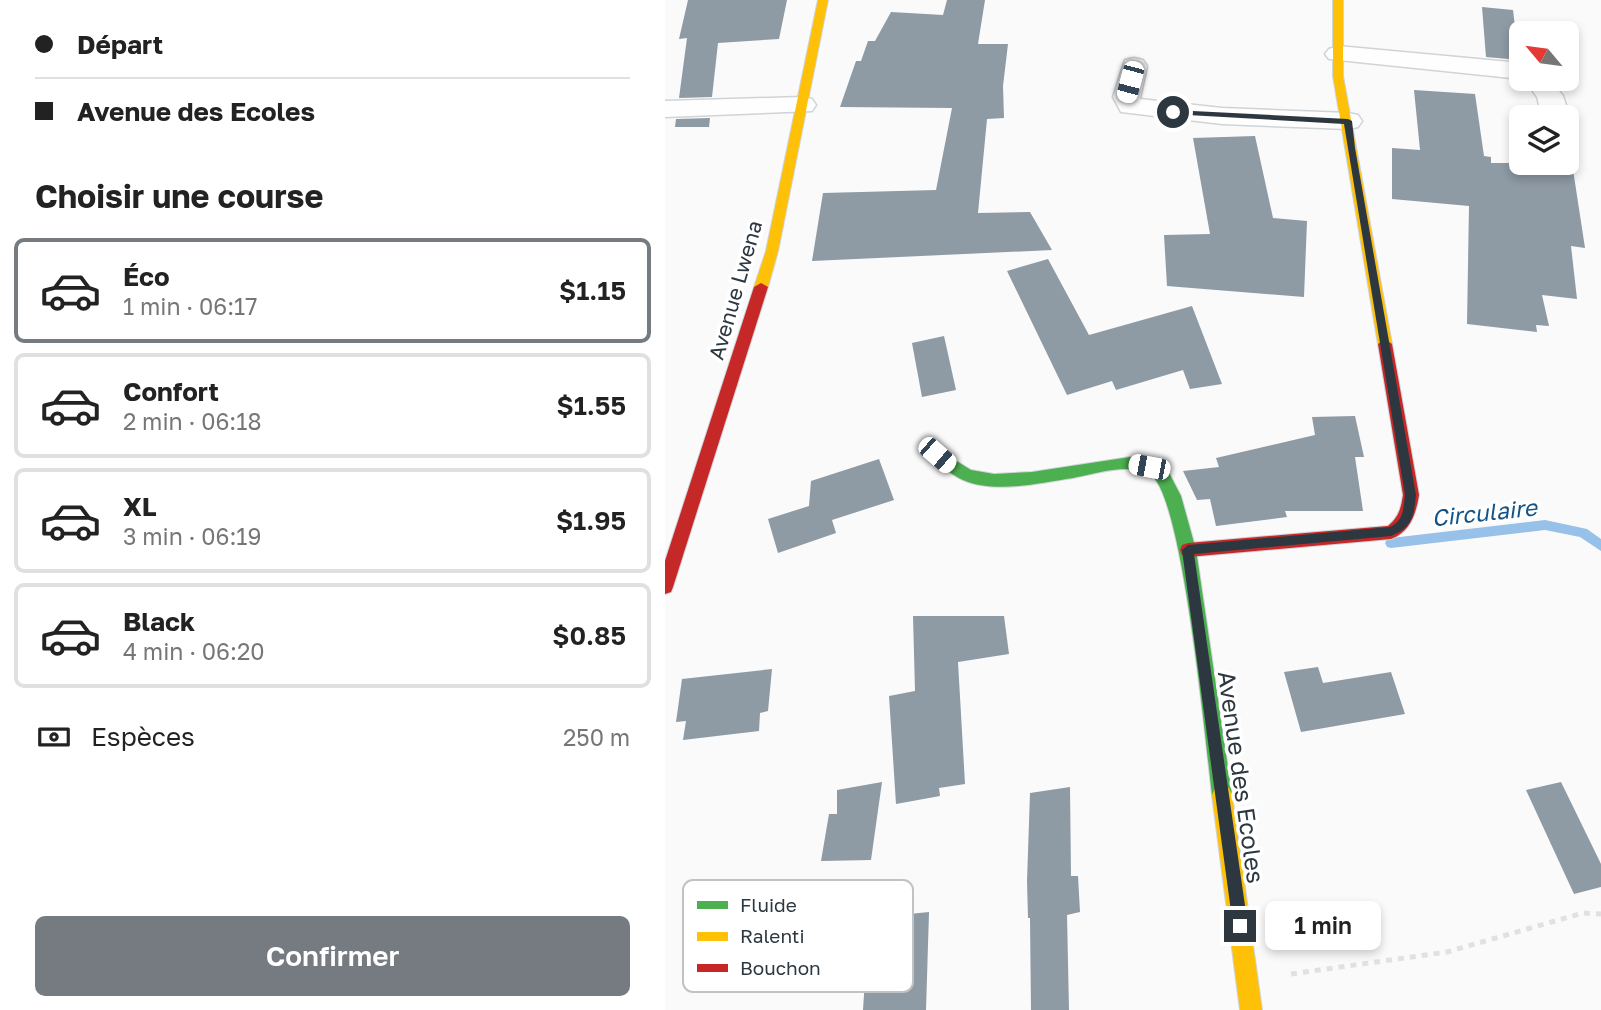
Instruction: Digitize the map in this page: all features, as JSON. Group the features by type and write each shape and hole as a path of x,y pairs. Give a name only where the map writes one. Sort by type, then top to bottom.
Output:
{"street":[{"name":"Avenue Lwena","path":"665,587 772,251 823,0"},
{"path":"1188,550 1391,532 1403,526 1408,516 1411,495 1348,121 1338,76 1338,0"},
{"path":"1338,54 1509,70"},
{"path":"1134,66 1126,97 1131,106 1222,116 1348,121"},
{"path":"665,108 802,105"},
{"name":"Avenue des Ecoles","path":"937,455 953,469 978,478 1001,480 1131,463 1160,473 1169,485 1188,550 1251,1010"}],"path":[{"path":"1248,980 1447,952 1583,913 1601,914"}],"building":[{"path":"688,0 787,0 779,39 718,43 712,97 679,98 687,38 679,39"},
{"path":"947,0 985,0 978,44 1008,44 1003,86 1004,118 987,119 978,213 1030,212 1052,250 812,261 823,193 936,190 952,108 840,107 856,61 861,61 868,41 875,41 891,12 943,15"},
{"path":"1482,7 1513,10 1514,21 1509,21 1509,59 1486,57"},
{"path":"1414,90 1475,94 1484,156 1491,157 1491,163 1509,163 1509,175 1574,175 1585,248 1571,246 1577,299 1542,295 1549,326 1536,325 1537,332 1467,324 1469,206 1392,199 1392,148 1420,150"},
{"path":"710,118 709,127 675,127 676,119"},
{"path":"1255,136 1273,218 1307,221 1304,297 1167,286 1164,235 1210,234 1193,138"},
{"path":"1048,259 1089,335 1192,306 1222,384 1190,389 1183,370 1116,390 1112,381 1067,395 1007,271"},
{"path":"944,336 956,390 922,397 912,343"},
{"path":"1355,416 1364,457 1355,457 1363,511 1285,511 1287,517 1216,526 1210,499 1197,500 1183,471 1219,467 1216,458 1315,435 1312,417"},
{"path":"879,459 894,500 832,520 836,533 778,553 768,519 809,506 811,481"},
{"path":"913,616 1004,616 1009,654 958,662 965,784 939,788 940,796 896,804 889,696 915,691"},
{"path":"1318,667 1323,683 1391,672 1405,714 1301,732 1284,672"},
{"path":"772,669 768,711 760,713 759,731 683,740 686,721 676,722 682,679"},
{"path":"882,782 871,860 821,861 829,814 837,814 837,790"},
{"path":"1561,782 1601,864 1601,887 1574,894 1526,790"},
{"path":"1070,787 1071,876 1078,876 1080,912 1067,915 1069,1010 1031,1010 1027,881 1030,793"},
{"path":"929,912 926,1010 863,1010 864,992 913,992 913,914"}],"waterway":[{"name":"Circulaire","path":"1391,543 1545,525 1583,533 1601,546"}],"traffic: fast":[{"path":"937,455 967,475 994,480 1032,478 1130,463 1152,468 1164,477 1173,496 1188,550 1222,795"}],"traffic: slow":[{"path":"761,287 772,251 823,0"},
{"path":"1338,0 1338,76 1385,344"},
{"path":"1222,795 1251,1010"}],"traffic: jam":[{"path":"665,587 761,287"},
{"path":"1188,550 1391,532 1400,525 1408,512 1411,495 1385,344"}],"route":[{"path":"1173,112 1348,121 1350,148 1411,495 1408,516 1403,526 1391,532 1188,550 1240,926"}]}
